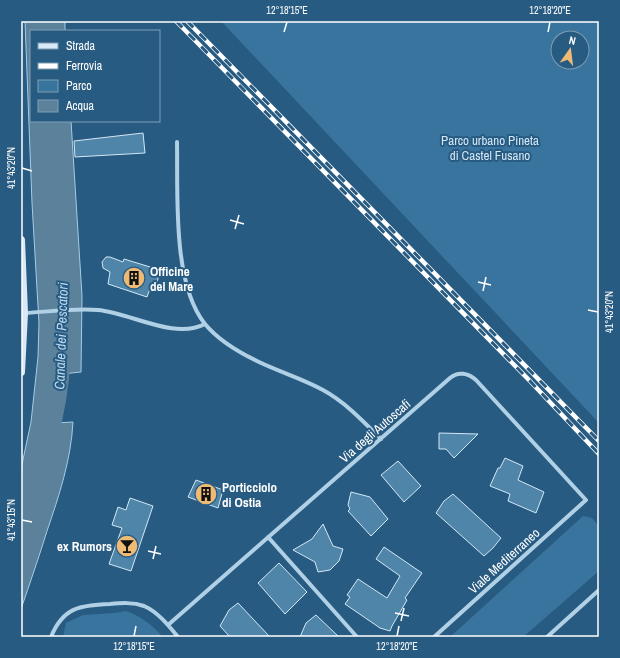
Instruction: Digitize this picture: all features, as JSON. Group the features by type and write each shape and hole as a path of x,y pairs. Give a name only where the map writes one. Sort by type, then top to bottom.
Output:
{"street":[{"path":"177,142 179,244 189,293 194,307 205,324 223,341 247,356 328,393 349,408 381,438"},
{"path":"21,240 24,313 21,372"},
{"path":"24,313 83,310 114,312 178,329 192,329 205,324"},
{"name":"Via degli Autoscafi","path":"168,625 453,375 459,373 467,374 476,380 586,500"},
{"name":"Viale Mediterraneo","path":"434,637 586,500"},
{"path":"268,537 357,637"},
{"path":"547,637 599,590"},
{"path":"51,637 56,625 68,612 77,607 93,604 124,603 138,605 153,611 178,637"}],"green space":[{"name":"Parco urbano Pineta di Castel Fusano","path":"221,21 599,21 599,423"},
{"path":"583,516 592,518 599,526 599,571 523,637 450,637"},
{"path":"126,611 137,615 146,621 163,637 63,637 66,623 83,615"}],"water":[{"path":"25,21 65,21 65,30 30,30 30,122 71,122 82,296 81,372 62,374 54,423 73,422 70,450 60,491 21,609 21,469 31,422 38,357 39,323 32,203"}],"building":[{"path":"143,133 145,153 75,157 74,141"},
{"name":"Officine del Mare","path":"106,257 123,262 124,259 160,270 156,287 151,286 147,297 108,284 110,272 103,268 102,262"},
{"path":"439,433 478,434 454,458 446,449 439,449"},
{"path":"505,458 523,466 518,480 544,492 536,513 508,501 510,494 490,486 498,468 500,468"},
{"path":"398,461 421,486 404,502 381,475"},
{"name":"Porticciolo di Ostia","path":"196,480 223,490 218,508 188,497"},
{"path":"351,492 370,497 388,519 371,536 348,511 350,509 348,505"},
{"path":"453,494 501,538 484,556 436,513 444,501"},
{"name":"ex Rumors","path":"130,498 153,506 131,571 109,564 122,528 112,525 118,507 126,510"},
{"path":"323,524 333,546 343,549 339,561 330,570 318,572 315,562 293,550 312,539"},
{"path":"384,547 422,573 405,598 407,600 390,631 380,628 345,604 350,597 347,595 358,579 387,598 400,576 376,559"},
{"path":"279,563 307,592 285,614 258,583"},
{"path":"238,603 270,637 230,637 220,626 229,610"},
{"path":"316,615 339,637 300,637 306,623"}],"waterway":[{"name":"Canale dei Pescatori","path":"49,442 59,399 63,356"}],"railway":[{"path":"176,21 529,380 599,454"},
{"path":"187,21 599,441"}],"place":[{"name":"Officine del Mare","path":"134,278"},
{"name":"Porticciolo di Ostia","path":"206,494"},
{"name":"ex Rumors","path":"127,546"}]}
